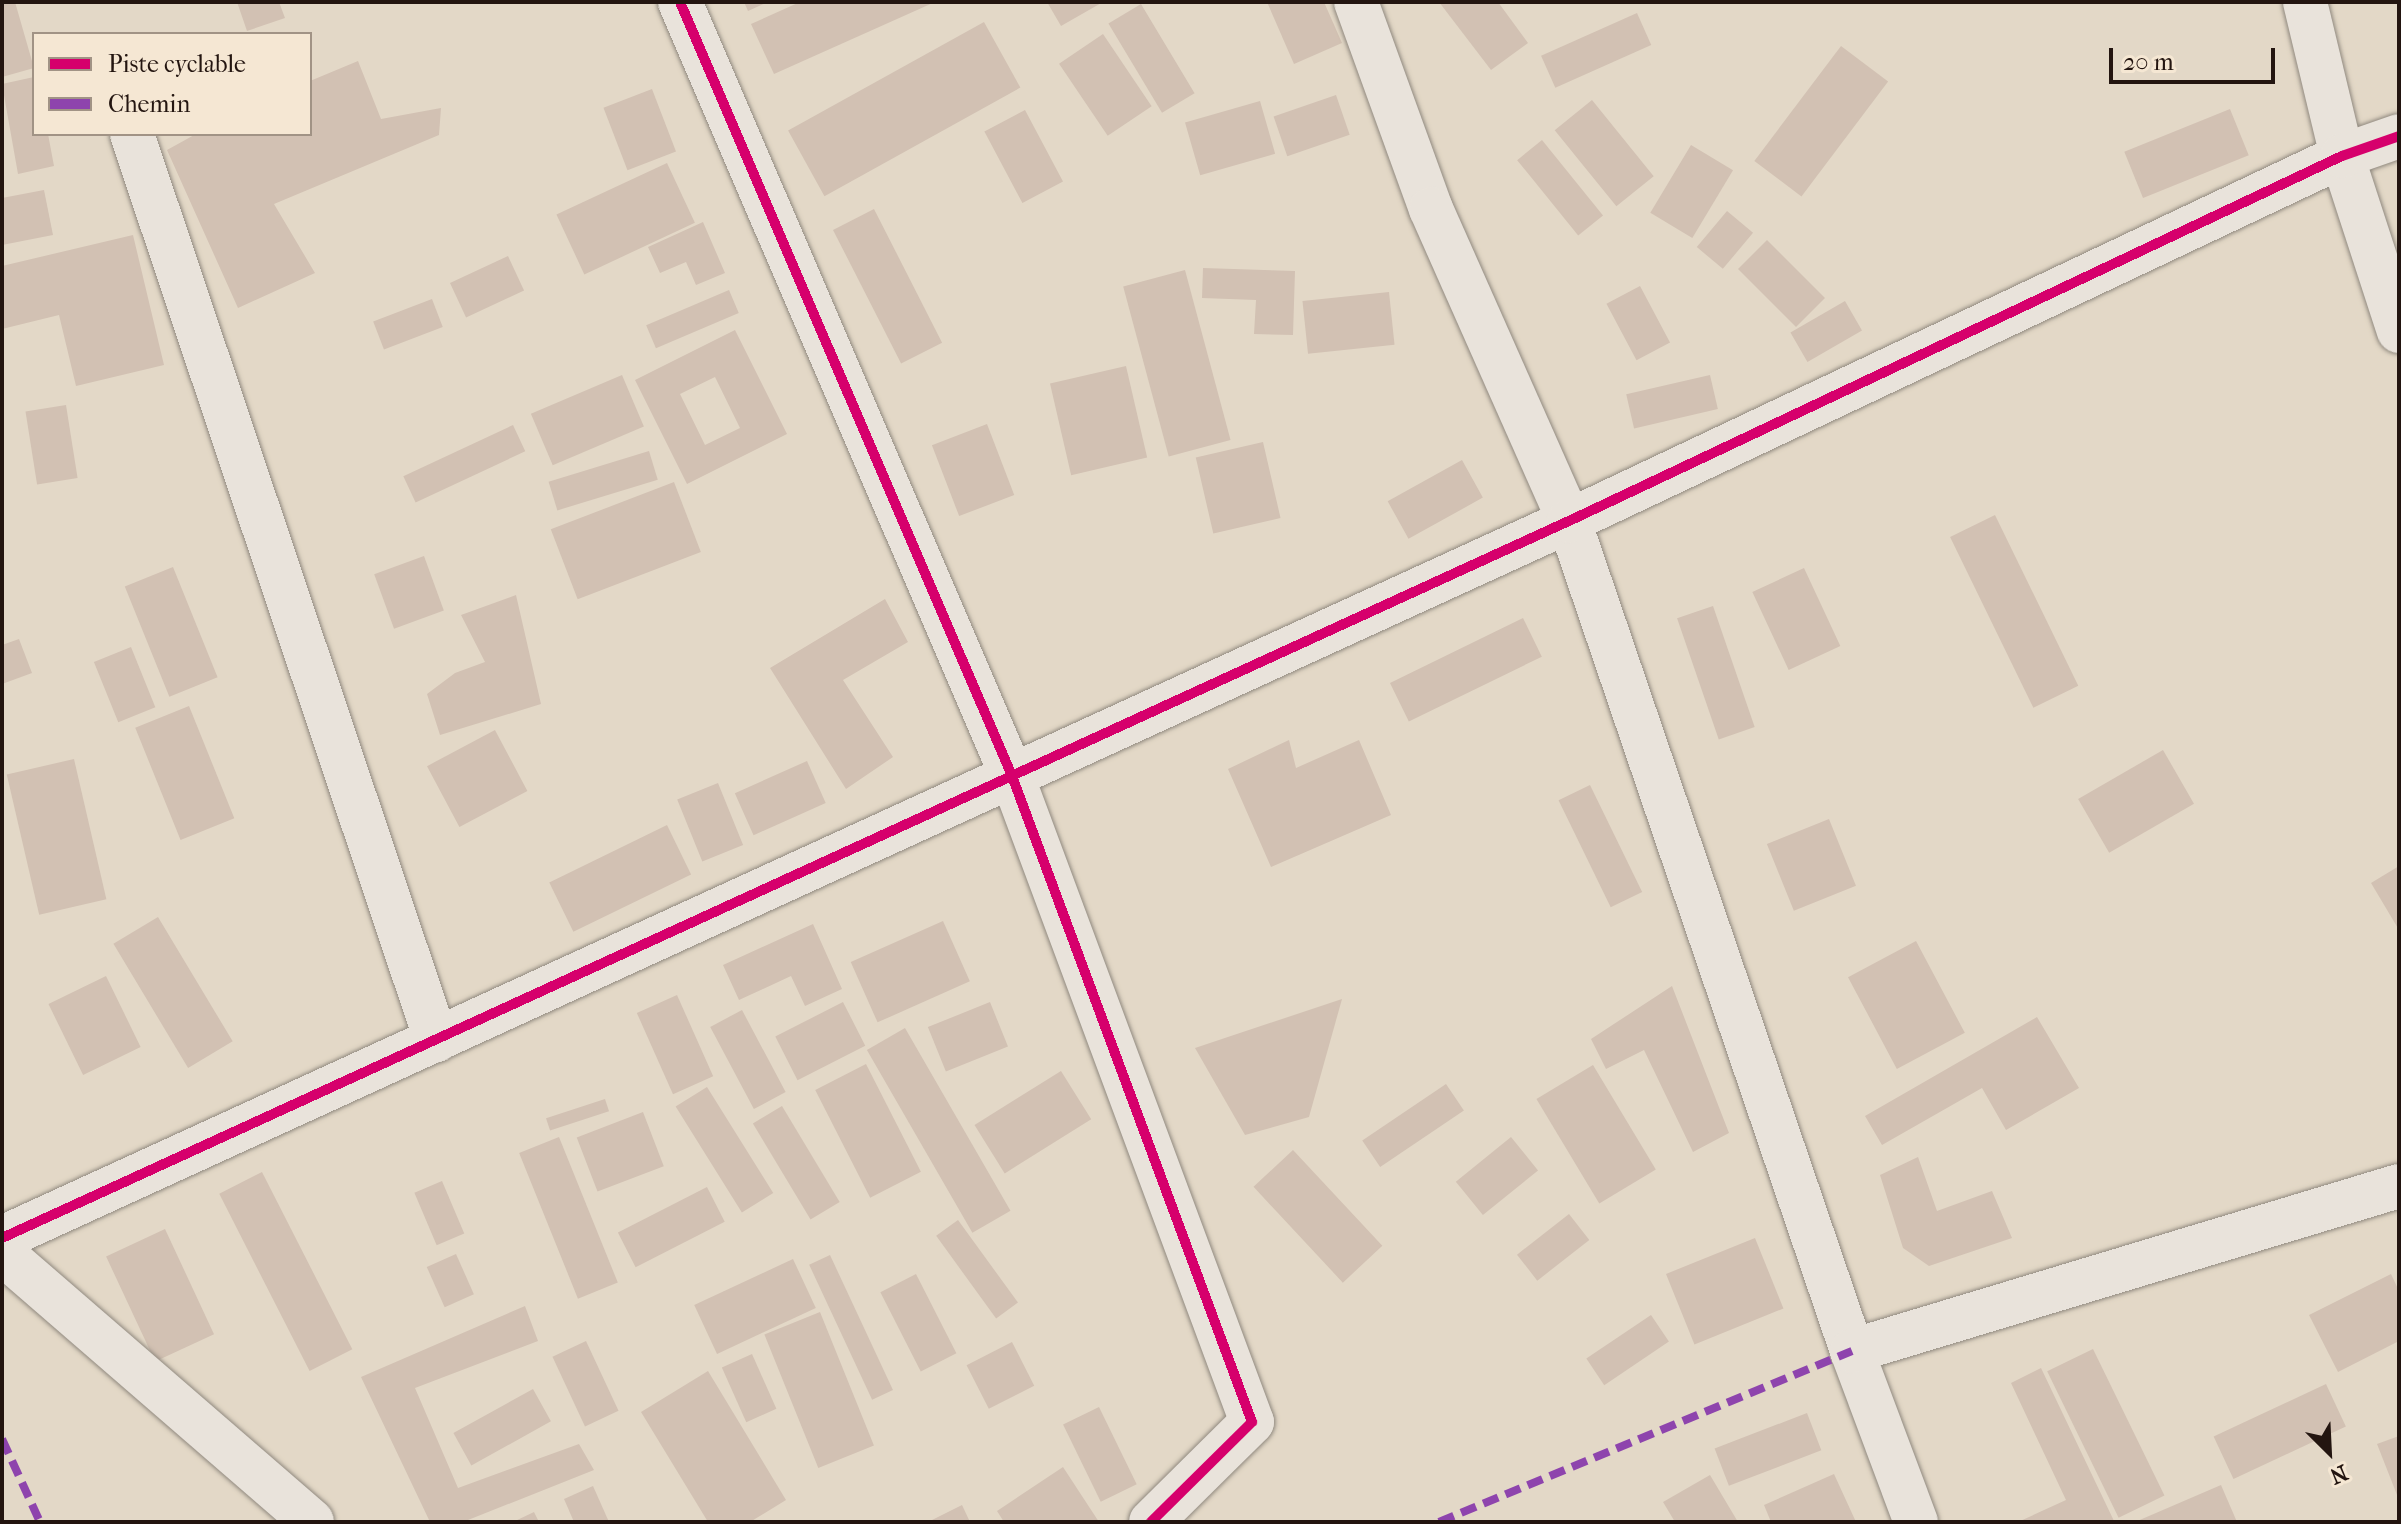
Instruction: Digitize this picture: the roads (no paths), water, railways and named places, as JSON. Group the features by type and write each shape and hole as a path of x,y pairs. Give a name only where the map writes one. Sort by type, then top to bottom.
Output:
{"street":[{"path":"680,2 1012,776 1252,1422 1151,1522"},
{"path":"1356,2 1431,209 1569,521 1852,1351 1916,1522"},
{"path":"2305,2 2342,156 2399,331"},
{"path":"133,136 436,1040"},
{"path":"2,1238 1569,521 2342,156 2399,136"},
{"path":"1852,1351 2399,1186"},
{"path":"2,1253 312,1522"}]}
